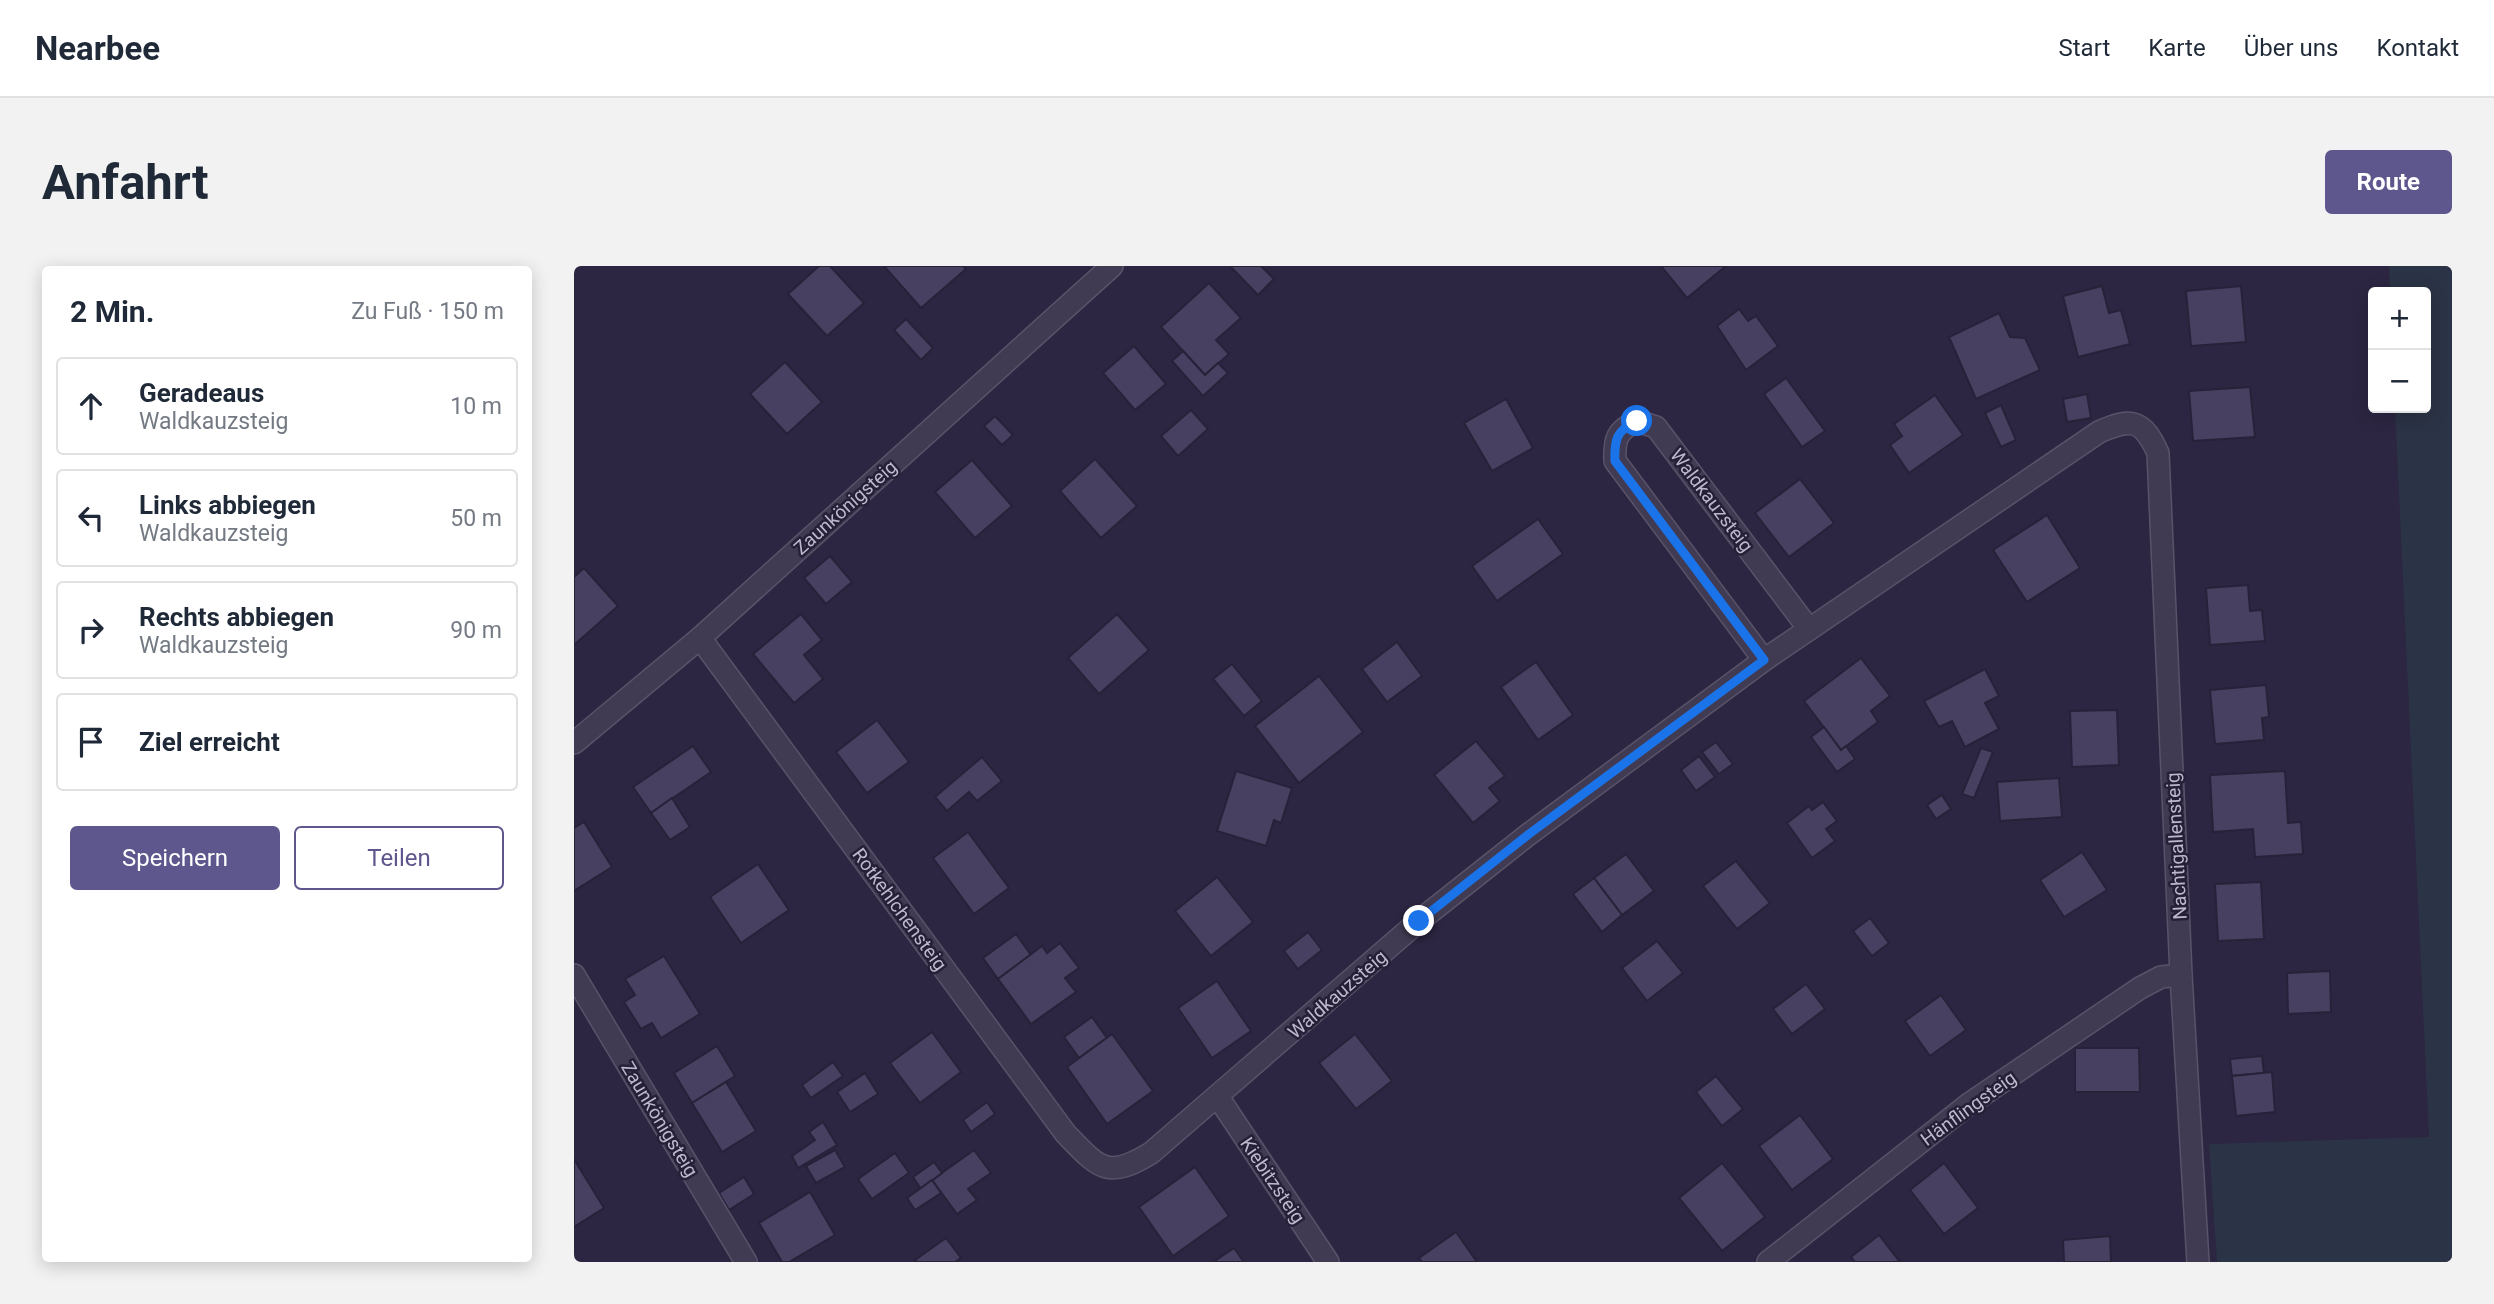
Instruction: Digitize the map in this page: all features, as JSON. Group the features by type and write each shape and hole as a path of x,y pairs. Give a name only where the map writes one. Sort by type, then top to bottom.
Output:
{"street":[{"name":"Zaunkönigsteig","path":"574,743 700,638 1112,266"},
{"name":"Waldkauzsteig","path":"1764,660 1615,461 1614,443 1621,429 1637,421 1656,427 1809,629"},
{"name":"Waldkauzsteig","path":"1110,1170 1130,1167 1151,1153 1419,921 1572,801 1764,660 2099,432 2116,424 2134,423 2149,433"},
{"name":"Nachtigallensteig","path":"2149,433 2158,453 2181,975 2198,1262"},
{"name":"Rotkehlchensteig","path":"700,638 1066,1134 1089,1158 1110,1170"},
{"name":"Zaunkönigsteig","path":"574,975 747,1262"},
{"name":"Hänflingsteig","path":"1768,1262 1969,1104 2140,988 2161,977 2181,975"},
{"name":"Kiebitzsteig","path":"1218,1097 1328,1262"}],"shaded area":[{"path":"2389,266 2452,266 2452,1262 2217,1262 2209,1144 2429,1137 2395,413 2431,413 2431,287 2390,287"}],"building":[{"path":"819,266 830,266 864,303 827,336 788,294"},
{"path":"884,266 963,266 966,269 921,308"},
{"path":"1230,266 1261,266 1274,279 1258,295"},
{"path":"1661,266 1726,266 1687,298"},
{"path":"1209,283 1241,318 1216,340 1229,354 1205,375 1161,327"},
{"path":"2102,286 2109,313 2121,310 2130,344 2078,357 2063,296"},
{"path":"2241,286 2246,342 2191,346 2186,291"},
{"path":"1739,309 1748,321 1756,316 1778,346 1746,370 1717,326"},
{"path":"1999,313 2010,337 2025,338 2040,370 1976,399 1949,337"},
{"path":"906,319 933,348 921,360 894,330"},
{"path":"1134,346 1166,384 1135,410 1103,373"},
{"path":"1183,351 1205,375 1218,363 1228,373 1203,396 1172,361"},
{"path":"785,362 822,402 787,434 750,394"},
{"path":"1786,378 1825,431 1802,447 1764,394"},
{"path":"2250,387 2255,437 2193,441 2189,391"},
{"path":"2087,394 2091,418 2067,422 2063,399"},
{"path":"1935,395 1963,435 1909,473 1890,445 1902,436 1894,424"},
{"path":"1506,399 1533,448 1492,471 1464,423"},
{"path":"2001,405 2016,440 2001,447 1985,413"},
{"path":"1191,410 1208,429 1178,456 1161,436"},
{"path":"995,416 1013,435 1002,445 984,426"},
{"path":"1095,459 1137,506 1101,538 1060,491"},
{"path":"972,460 1012,506 975,538 935,492"},
{"path":"1800,479 1834,523 1789,557 1755,513"},
{"path":"2047,515 2080,568 2027,602 1993,550"},
{"path":"1538,519 1563,554 1497,601 1472,566"},
{"path":"830,556 852,582 826,604 804,578"},
{"path":"584,568 618,606 574,645 574,577"},
{"path":"2248,585 2250,611 2262,610 2265,641 2210,645 2206,588"},
{"path":"801,614 822,640 804,655 823,679 794,703 753,654"},
{"path":"1117,614 1149,650 1099,694 1068,658"},
{"path":"1397,642 1422,676 1387,702 1362,669"},
{"path":"1861,658 1890,696 1871,711 1878,722 1841,750 1804,701"},
{"path":"1536,662 1573,715 1538,740 1501,687"},
{"path":"1232,664 1262,701 1244,716 1213,679"},
{"path":"1985,669 1999,696 1985,703 1999,729 1965,747 1952,721 1939,727 1924,701"},
{"path":"1319,676 1363,732 1299,783 1255,726"},
{"path":"2266,685 2269,717 2262,718 2264,740 2215,744 2210,690"},
{"path":"2117,710 2119,765 2072,767 2070,711"},
{"path":"877,720 909,762 867,793 836,752"},
{"path":"1824,727 1841,750 1846,746 1855,759 1837,772 1811,737"},
{"path":"1476,741 1505,776 1489,788 1500,801 1473,823 1434,775"},
{"path":"1716,742 1733,764 1719,774 1702,752"},
{"path":"693,746 711,772 651,813 633,787"},
{"path":"1981,748 1993,752 1974,798 1962,794"},
{"path":"1699,756 1715,777 1696,791 1681,770"},
{"path":"982,757 1002,781 977,801 969,792 947,811 935,797"},
{"path":"1236,771 1292,788 1281,823 1274,820 1266,846 1217,831"},
{"path":"2285,771 2288,823 2301,822 2303,854 2255,857 2253,829 2213,832 2210,775"},
{"path":"2059,778 2062,817 2000,821 1997,782"},
{"path":"1942,795 1951,809 1936,819 1927,805"},
{"path":"672,798 690,827 670,840 651,813"},
{"path":"1823,802 1837,821 1826,829 1835,841 1812,858 1787,823 1809,806 1812,810"},
{"path":"584,822 612,867 574,891 574,828"},
{"path":"968,832 1009,888 974,914 933,858"},
{"path":"2082,852 2107,890 2064,917 2040,880"},
{"path":"1626,854 1654,891 1622,915 1594,878"},
{"path":"1736,861 1770,903 1737,929 1703,886"},
{"path":"758,864 789,910 741,943 710,897"},
{"path":"1217,877 1253,922 1211,956 1175,911"},
{"path":"1594,878 1622,915 1602,932 1573,894"},
{"path":"2261,882 2264,939 2218,941 2215,884"},
{"path":"1870,918 1889,943 1872,956 1853,931"},
{"path":"1308,932 1322,950 1298,969 1284,951"},
{"path":"1016,934 1031,955 998,979 983,958"},
{"path":"1657,941 1683,973 1647,1001 1622,968"},
{"path":"1060,943 1079,968 1065,978 1076,992 1031,1024 998,979 1042,946 1047,953"},
{"path":"664,956 700,1014 661,1038 652,1023 641,1029 624,1002 635,995 625,979"},
{"path":"2330,971 2331,1012 2288,1014 2287,973"},
{"path":"1217,981 1251,1031 1212,1058 1178,1008"},
{"path":"1806,984 1825,1009 1792,1034 1773,1009"},
{"path":"1941,995 1966,1030 1930,1056 1905,1021"},
{"path":"1092,1017 1107,1038 1079,1058 1064,1037"},
{"path":"932,1032 961,1072 920,1103 890,1063"},
{"path":"1112,1034 1153,1091 1107,1124 1067,1067"},
{"path":"1355,1034 1392,1081 1356,1109 1319,1063"},
{"path":"717,1046 735,1076 692,1103 674,1073"},
{"path":"2075,1048 2139,1048 2140,1092 2075,1092"},
{"path":"2262,1056 2264,1073 2232,1076 2230,1059"},
{"path":"833,1062 843,1076 811,1098 802,1085"},
{"path":"2272,1072 2275,1112 2236,1116 2232,1076"},
{"path":"865,1073 878,1094 850,1112 837,1092"},
{"path":"1716,1076 1743,1109 1722,1126 1696,1092"},
{"path":"726,1082 756,1131 722,1152 692,1103"},
{"path":"987,1102 995,1114 971,1132 963,1120"},
{"path":"1800,1115 1833,1159 1792,1190 1759,1146"},
{"path":"823,1122 837,1145 798,1168 792,1156 815,1140 809,1132"},
{"path":"835,1150 845,1167 816,1183 806,1166"},
{"path":"974,1150 991,1173 968,1189 977,1200 957,1214 932,1180"},
{"path":"895,1153 909,1173 872,1199 858,1179"},
{"path":"574,1159 604,1208 574,1227"},
{"path":"934,1162 942,1173 921,1189 913,1177"},
{"path":"1722,1163 1765,1217 1722,1251 1679,1198"},
{"path":"1944,1163 1978,1208 1944,1234 1910,1190"},
{"path":"1195,1167 1229,1216 1173,1256 1139,1207"},
{"path":"744,1177 754,1194 729,1210 719,1193"},
{"path":"932,1180 941,1193 915,1210 907,1198"},
{"path":"810,1192 835,1235 789,1262 782,1262 759,1223"},
{"path":"1456,1232 1477,1262 1422,1262 1419,1258"},
{"path":"1879,1235 1900,1262 1855,1262 1851,1257"},
{"path":"2110,1236 2111,1262 2064,1262 2063,1240"},
{"path":"946,1238 961,1258 955,1262 915,1260"},
{"path":"1234,1248 1244,1262 1213,1262"}],"route":[{"path":"1419,921 1637,752 1764,660 1615,461 1614,443 1621,429 1637,421"}]}
